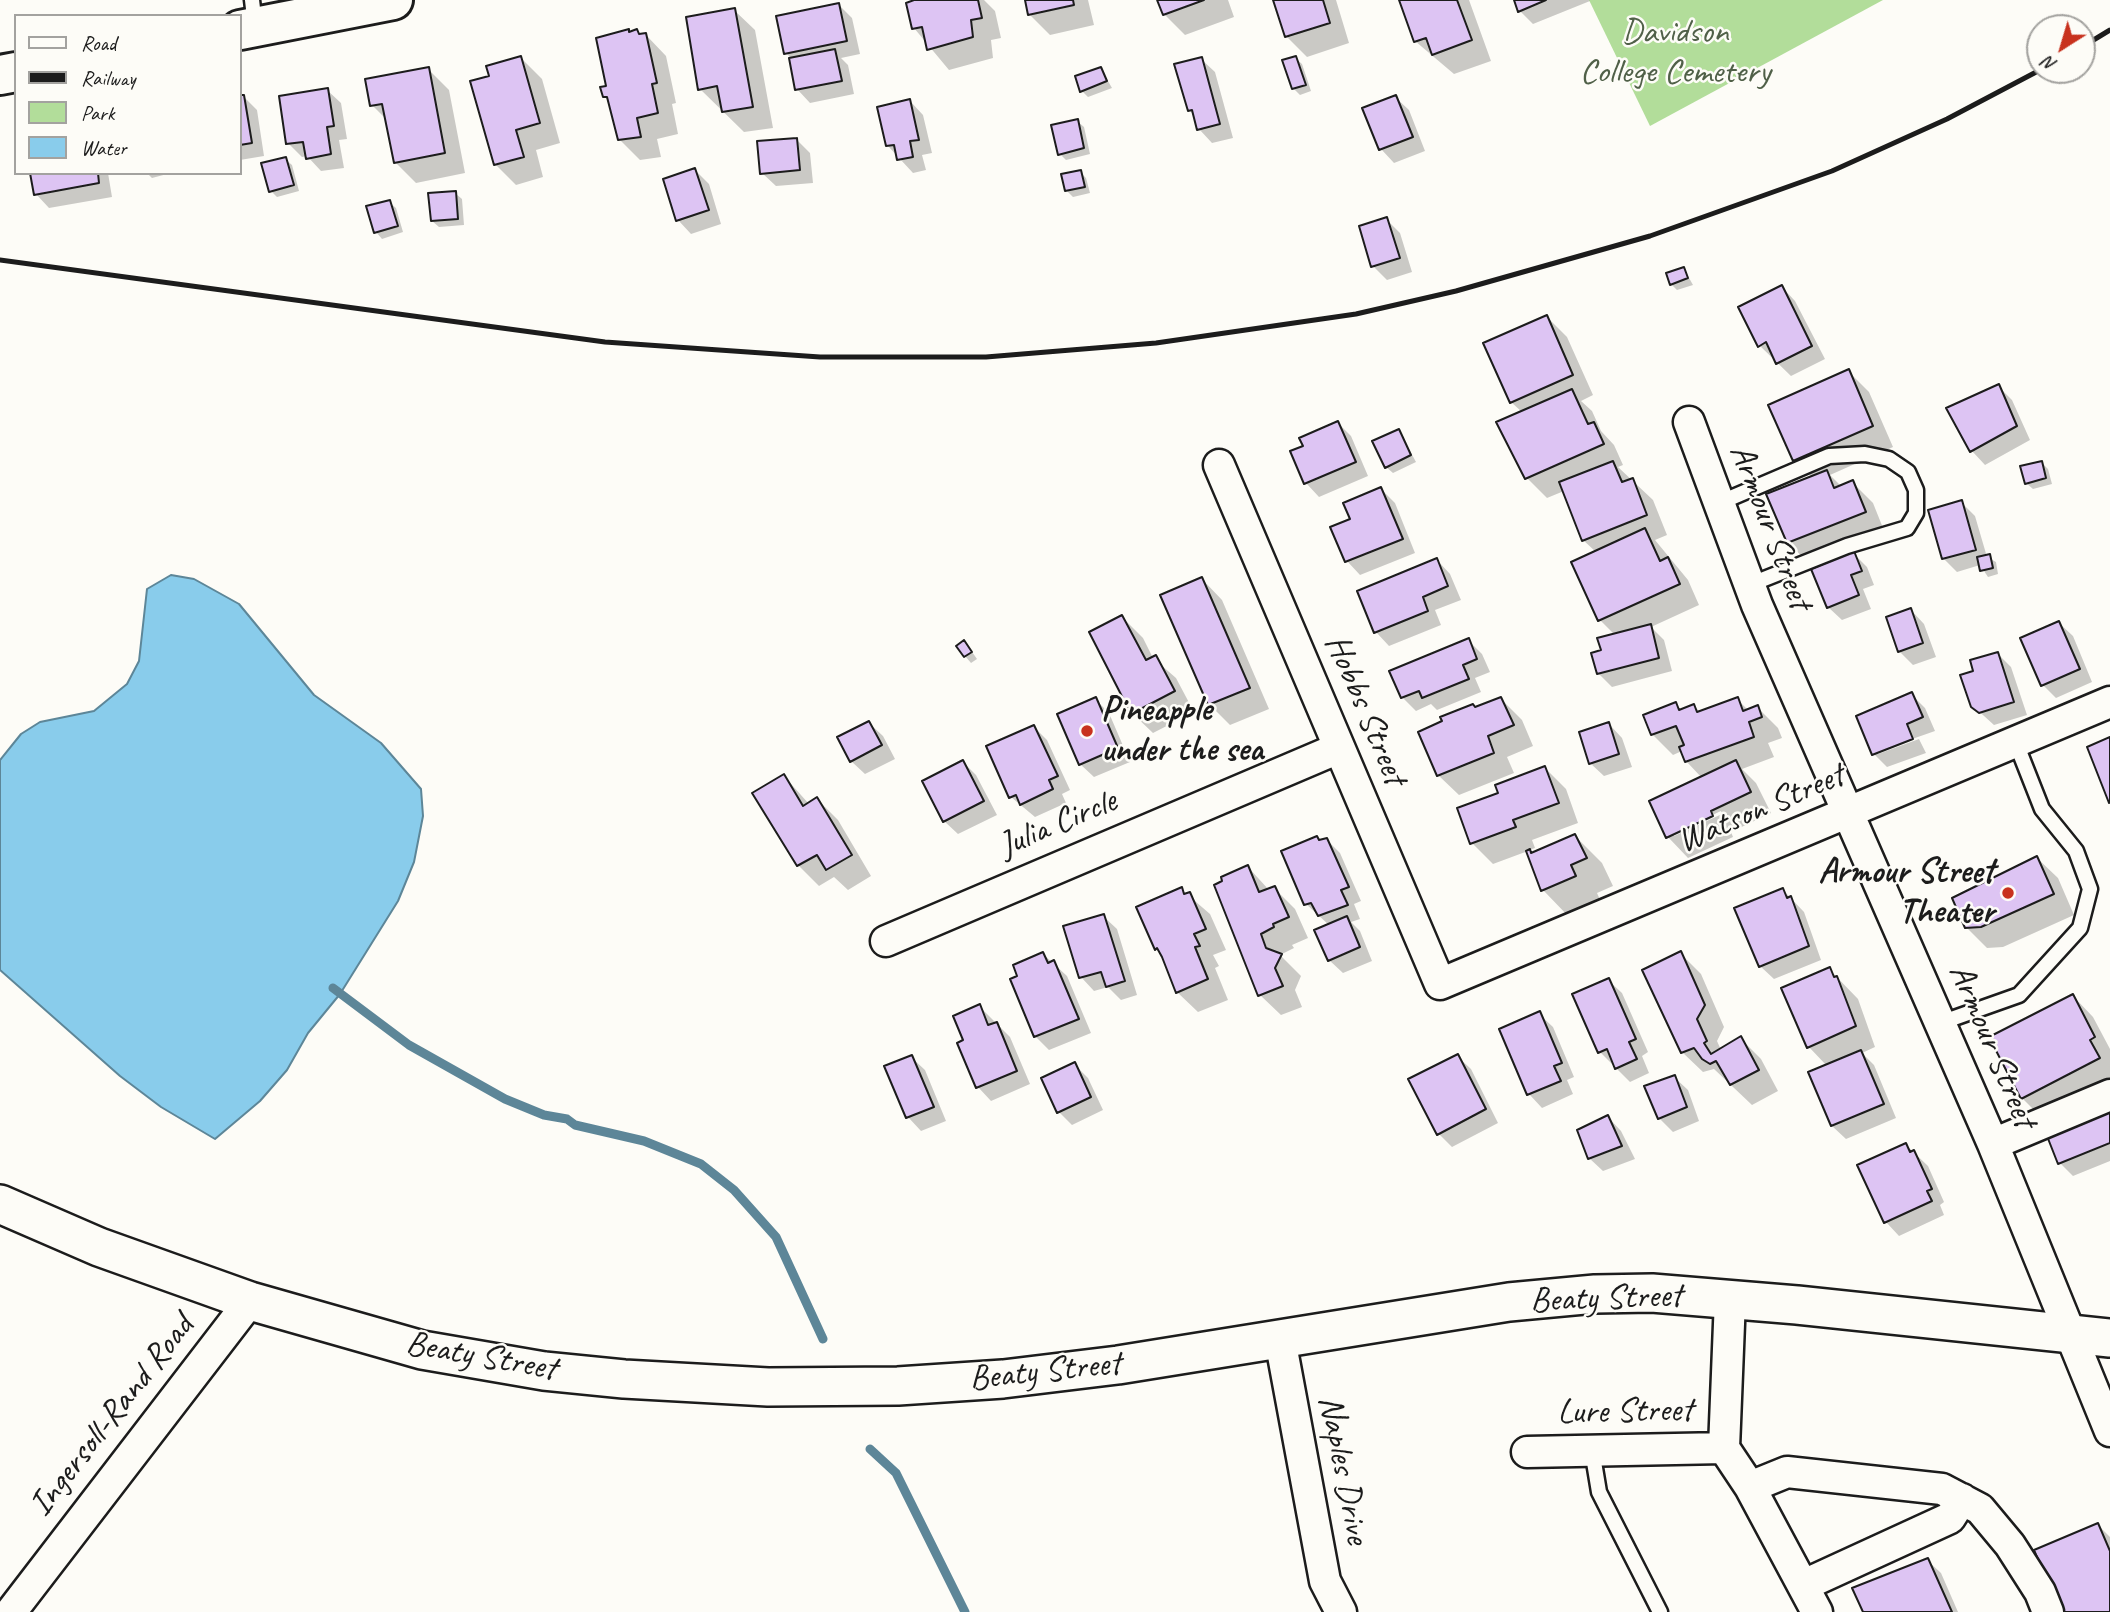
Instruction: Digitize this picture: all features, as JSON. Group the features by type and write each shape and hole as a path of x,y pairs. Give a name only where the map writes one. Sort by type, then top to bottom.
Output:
{"main road":[{"path":"249,19 393,0"}],"street":[{"name":"Armour Street","path":"1689,422 1749,585 1993,1144 2110,1431"},
{"name":"Hobbs Street","path":"1219,466 1440,984"},
{"name":"Watson Street","path":"1440,984 2110,702"},
{"name":"Julia Circle","path":"886,941 1339,748"},
{"path":"1993,1144 2110,1095"},
{"name":"Beaty Street","path":"0,1204 99,1247 250,1301 422,1350 544,1371 768,1387 898,1386 1003,1379 1118,1365 1509,1302 1595,1294 1652,1293 1730,1299 2110,1338"},
{"path":"1730,1299 1724,1448 1750,1487 1817,1612"},
{"name":"Ingersoll-Rand Road","path":"11,1612 250,1301"},
{"name":"Naples Drive","path":"1280,1339 1325,1581 1340,1612"},
{"name":"Lure Street","path":"1527,1452 1724,1448"},
{"path":"1750,1487 1787,1472 1942,1489 1980,1509 2010,1545 2040,1592 2048,1612"},
{"path":"1804,1585 1950,1518 1962,1499"}],"lane":[{"path":"1719,503 1829,456 1865,454 1889,459 1908,472 1916,490 1916,513 1907,528 1847,546 1749,585"},
{"path":"1940,1023 2019,995 2080,928 2090,889 2076,851 2042,809 2016,743"},
{"path":"1592,1450 1599,1493 1660,1612"}],"green space":[{"name":"Davidson College Cemetery","path":"1589,0 1883,0 1650,126"}],"water":[{"path":"171,575 194,579 239,604 314,695 381,743 421,789 423,816 414,862 398,901 340,994 308,1033 287,1070 260,1101 215,1139 161,1107 120,1076 0,970 0,760 21,734 40,722 94,711 127,684 139,661 147,589"}],"building":[{"path":"914,0 978,0 982,18 971,20 973,37 927,50 922,27 912,29 906,3"},
{"path":"1025,0 1073,0 1074,5 1028,15"},
{"path":"1157,0 1204,0 1163,15"},
{"path":"1273,0 1323,0 1330,23 1285,37"},
{"path":"1399,0 1457,0 1472,40 1432,55 1426,38 1414,42"},
{"path":"1514,0 1546,0 1518,12"},
{"path":"839,3 847,41 784,54 776,16"},
{"path":"735,8 753,107 722,112 717,86 698,90 686,17"},
{"path":"629,29 629,32 637,29 639,34 646,33 657,83 652,84 658,113 637,118 641,137 618,140 607,97 603,97 600,87 606,86 596,38"},
{"path":"835,49 842,81 795,90 789,58"},
{"path":"521,56 540,123 516,130 524,157 494,165 470,81 489,76 486,66"},
{"path":"1296,56 1306,85 1292,89 1282,60"},
{"path":"1202,57 1220,124 1197,130 1192,110 1188,111 1174,64"},
{"path":"429,67 445,153 394,163 382,104 370,106 365,79"},
{"path":"1101,67 1107,81 1080,92 1075,76"},
{"path":"328,88 334,126 327,127 331,154 306,159 303,142 286,144 279,96"},
{"path":"242,95 244,95 252,143 242,145"},
{"path":"1396,95 1413,137 1379,150 1362,108"},
{"path":"910,99 919,140 910,141 913,157 897,160 894,145 886,146 877,107"},
{"path":"1078,119 1084,148 1058,155 1051,125"},
{"path":"797,138 800,170 760,174 757,141"},
{"path":"286,157 294,185 269,192 261,163"},
{"path":"695,168 709,210 676,221 663,179"},
{"path":"1081,170 1085,187 1065,191 1061,174"},
{"path":"30,175 98,175 99,183 34,195"},
{"path":"456,191 458,219 431,221 428,193"},
{"path":"390,200 398,226 374,233 366,206"},
{"path":"1387,217 1400,258 1371,267 1359,226"},
{"path":"1684,267 1688,278 1670,285 1666,273"},
{"path":"1782,285 1812,346 1776,364 1766,342 1758,347 1738,307"},
{"path":"1547,315 1573,375 1510,403 1483,343"},
{"path":"1849,369 1873,426 1793,461 1768,405"},
{"path":"1999,384 2017,426 1970,452 1946,408"},
{"path":"1572,389 1588,424 1594,422 1604,444 1525,479 1496,422"},
{"path":"1338,421 1356,462 1304,484 1290,451 1303,446 1299,438"},
{"path":"1399,429 1411,455 1385,468 1372,441"},
{"path":"1613,461 1622,482 1633,478 1647,515 1582,541 1559,482"},
{"path":"2042,461 2046,478 2025,484 2020,466"},
{"path":"1827,470 1834,488 1853,480 1866,512 1787,543 1766,494"},
{"path":"1381,487 1403,539 1345,562 1330,527 1350,519 1343,503"},
{"path":"1962,500 1976,550 1942,559 1928,510"},
{"path":"1645,528 1660,561 1668,557 1680,584 1598,621 1571,562"},
{"path":"1854,551 1862,571 1851,575 1859,595 1827,608 1811,569"},
{"path":"1990,554 1993,568 1980,571 1977,557"},
{"path":"1437,558 1448,586 1423,597 1428,611 1374,633 1357,591"},
{"path":"1202,577 1250,688 1208,705 1160,595"},
{"path":"1911,608 1923,643 1898,652 1886,617"},
{"path":"1122,615 1146,660 1156,655 1175,691 1131,714 1089,632"},
{"path":"2059,621 2080,669 2041,686 2020,638"},
{"path":"1651,624 1659,658 1597,674 1591,653 1601,650 1597,638"},
{"path":"1469,638 1477,659 1463,665 1469,679 1422,698 1419,691 1401,698 1389,671"},
{"path":"964,640 972,652 964,657 956,646"},
{"path":"1998,652 2014,702 1979,713 1971,707 1960,675 1973,671 1970,660"},
{"path":"1912,692 1923,717 1907,724 1913,739 1872,755 1856,716"},
{"name":"Pineapple under the sea","path":"1096,697 1118,748 1079,765 1057,714"},
{"path":"1501,697 1514,725 1488,736 1494,753 1437,776 1418,732 1442,721 1440,717"},
{"path":"1738,697 1743,711 1758,705 1762,717 1749,722 1754,737 1685,762 1679,747 1684,745 1676,726 1651,735 1643,715 1676,702 1679,710 1694,704 1697,712"},
{"path":"869,721 882,745 850,762 837,737"},
{"path":"1609,722 1619,754 1589,764 1579,732"},
{"path":"1034,725 1058,776 1049,780 1053,789 1020,805 1016,795 1009,798 986,746"},
{"path":"2110,737 2110,802 2109,803 2087,747"},
{"path":"963,760 984,801 943,822 922,781"},
{"path":"1736,760 1751,792 1711,811 1713,816 1666,838 1649,801"},
{"path":"1545,766 1559,803 1513,820 1516,827 1470,844 1457,808 1498,793 1495,785"},
{"path":"784,774 803,806 817,797 852,855 826,870 817,855 797,866 752,793"},
{"path":"1575,834 1587,858 1571,865 1576,876 1541,891 1526,851 1530,849 1531,853"},
{"path":"1317,836 1319,840 1327,838 1349,887 1341,890 1348,905 1318,916 1311,903 1304,905 1281,851"},
{"name":"Armour Street Theater","path":"2037,856 2054,894 1981,927 1965,928 1952,898"},
{"path":"1248,865 1259,892 1275,886 1289,917 1273,924 1274,927 1261,934 1266,948 1282,954 1275,968 1283,986 1258,996 1214,885 1222,881 1221,877"},
{"path":"1182,887 1184,894 1190,892 1206,929 1194,934 1200,946 1195,947 1208,979 1176,993 1162,957 1157,948 1155,950 1136,907"},
{"path":"1783,888 1787,898 1791,896 1809,946 1759,967 1734,908"},
{"path":"1104,914 1125,981 1106,987 1101,972 1079,978 1063,926"},
{"path":"1347,916 1360,947 1328,961 1314,930"},
{"path":"1681,951 1705,1005 1697,1019 1707,1041 1704,1043 1711,1054 1741,1036 1759,1070 1730,1085 1716,1061 1710,1064 1702,1059 1694,1048 1681,1053 1642,970"},
{"path":"1043,952 1048,963 1054,960 1079,1019 1034,1037 1010,979 1017,976 1013,965"},
{"path":"1830,967 1834,977 1837,976 1856,1026 1807,1048 1781,988"},
{"path":"1609,978 1636,1039 1629,1042 1637,1059 1615,1069 1607,1049 1598,1053 1572,994"},
{"path":"2073,994 2095,1037 2090,1040 2100,1058 2021,1099 1989,1037"},
{"path":"980,1004 988,1025 997,1022 1017,1071 976,1088 957,1043 963,1040 953,1016"},
{"path":"1540,1011 1562,1063 1554,1066 1561,1081 1527,1095 1499,1029"},
{"path":"1861,1050 1884,1104 1831,1126 1808,1072"},
{"path":"1458,1054 1486,1109 1437,1135 1408,1079"},
{"path":"912,1055 934,1107 906,1118 884,1066"},
{"path":"1075,1062 1091,1097 1057,1113 1041,1078"},
{"path":"1675,1075 1687,1107 1658,1119 1644,1086"},
{"path":"2110,1110 2110,1143 2058,1164 2047,1136"},
{"path":"1608,1115 1622,1146 1588,1159 1577,1130"},
{"path":"1906,1143 1910,1152 1914,1150 1932,1189 1927,1191 1932,1201 1884,1223 1857,1165"},
{"path":"2098,1523 2110,1551 2110,1612 2060,1612 2034,1550"},
{"path":"1928,1558 1952,1612 1863,1612 1852,1588"}],"waterway":[{"path":"333,988 409,1045 505,1099 544,1115 567,1119 575,1125 644,1141 701,1164 734,1190 776,1237 823,1339"},
{"path":"870,1449 896,1473 965,1612"}],"railway":[{"path":"2096,38 2110,30"},
{"path":"0,260 605,342 820,357 986,357 1156,343 1356,314 1456,291 1650,236 1832,171 1947,119 2026,77"}],"place":[{"name":"Pineapple under the sea","path":"1087,731"},
{"name":"Armour Street Theater","path":"2008,893"}]}
